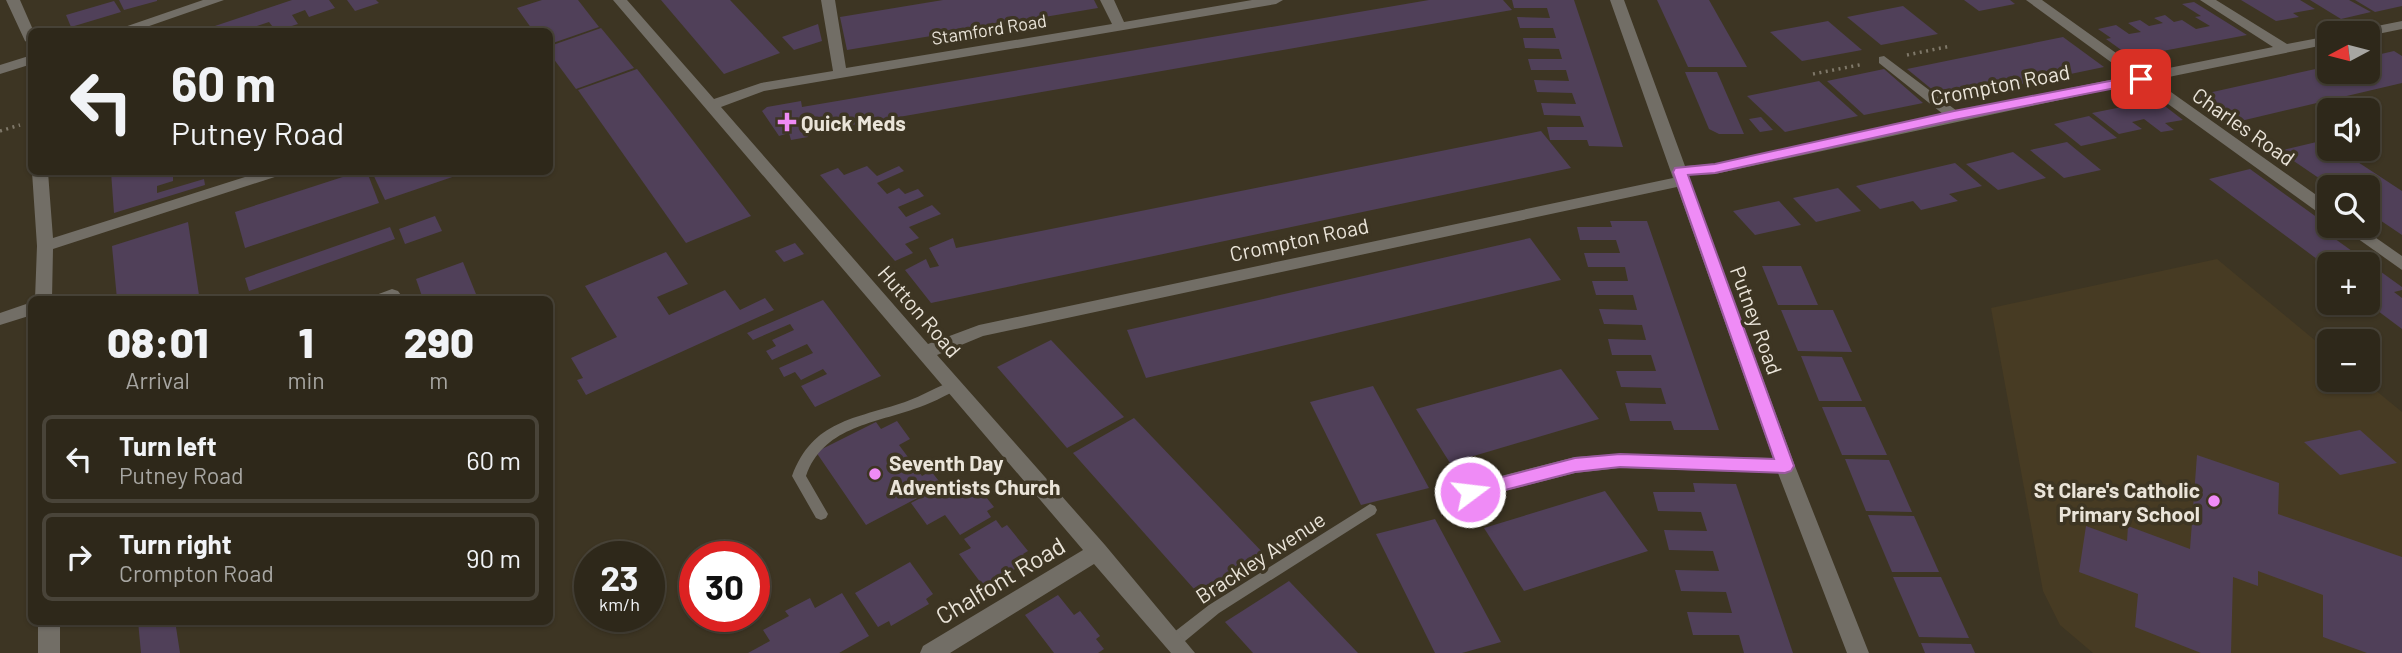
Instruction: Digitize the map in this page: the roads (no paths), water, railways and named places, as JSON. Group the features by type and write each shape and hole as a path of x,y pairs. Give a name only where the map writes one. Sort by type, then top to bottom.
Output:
{"street":[{"path":"13,0 28,32"},
{"path":"129,28 217,0"},
{"name":"Hutton Road","path":"620,0 927,352 1179,647"},
{"path":"828,0 840,73"},
{"path":"1107,0 1121,27"},
{"name":"Stamford Road","path":"710,106 761,87 1276,0"},
{"name":"Putney Road","path":"1617,0 1785,466 1858,653"},
{"name":"Charles Road","path":"2033,0 2317,204"},
{"path":"2207,0 2284,49"},
{"path":"2380,29 2402,25"},
{"name":"Crompton Road","path":"927,352 979,331 1954,116 2317,42"},
{"path":"0,70 28,60"},
{"path":"1884,60 1954,116"},
{"path":"40,175 45,246 44,296"},
{"path":"45,246 267,175"},
{"path":"2365,238 2402,264"},
{"path":"0,319 28,310"},
{"path":"1470,492 1575,465 1620,461 1785,466"},
{"name":"Chalfont Road","path":"931,653 1098,551"},
{"path":"49,625 49,653"}],"lane":[{"path":"821,514 799,476 811,447 819,440 859,421 909,406 955,385"},
{"name":"Brackley Avenue","path":"1179,647 1214,609 1370,510"}],"place":[{"name":"Quick Meds","path":"787,122"},
{"name":"Seventh Day Adventists Church","path":"875,474"},
{"name":"St Clare's Catholic Primary School","path":"2214,501"}]}
